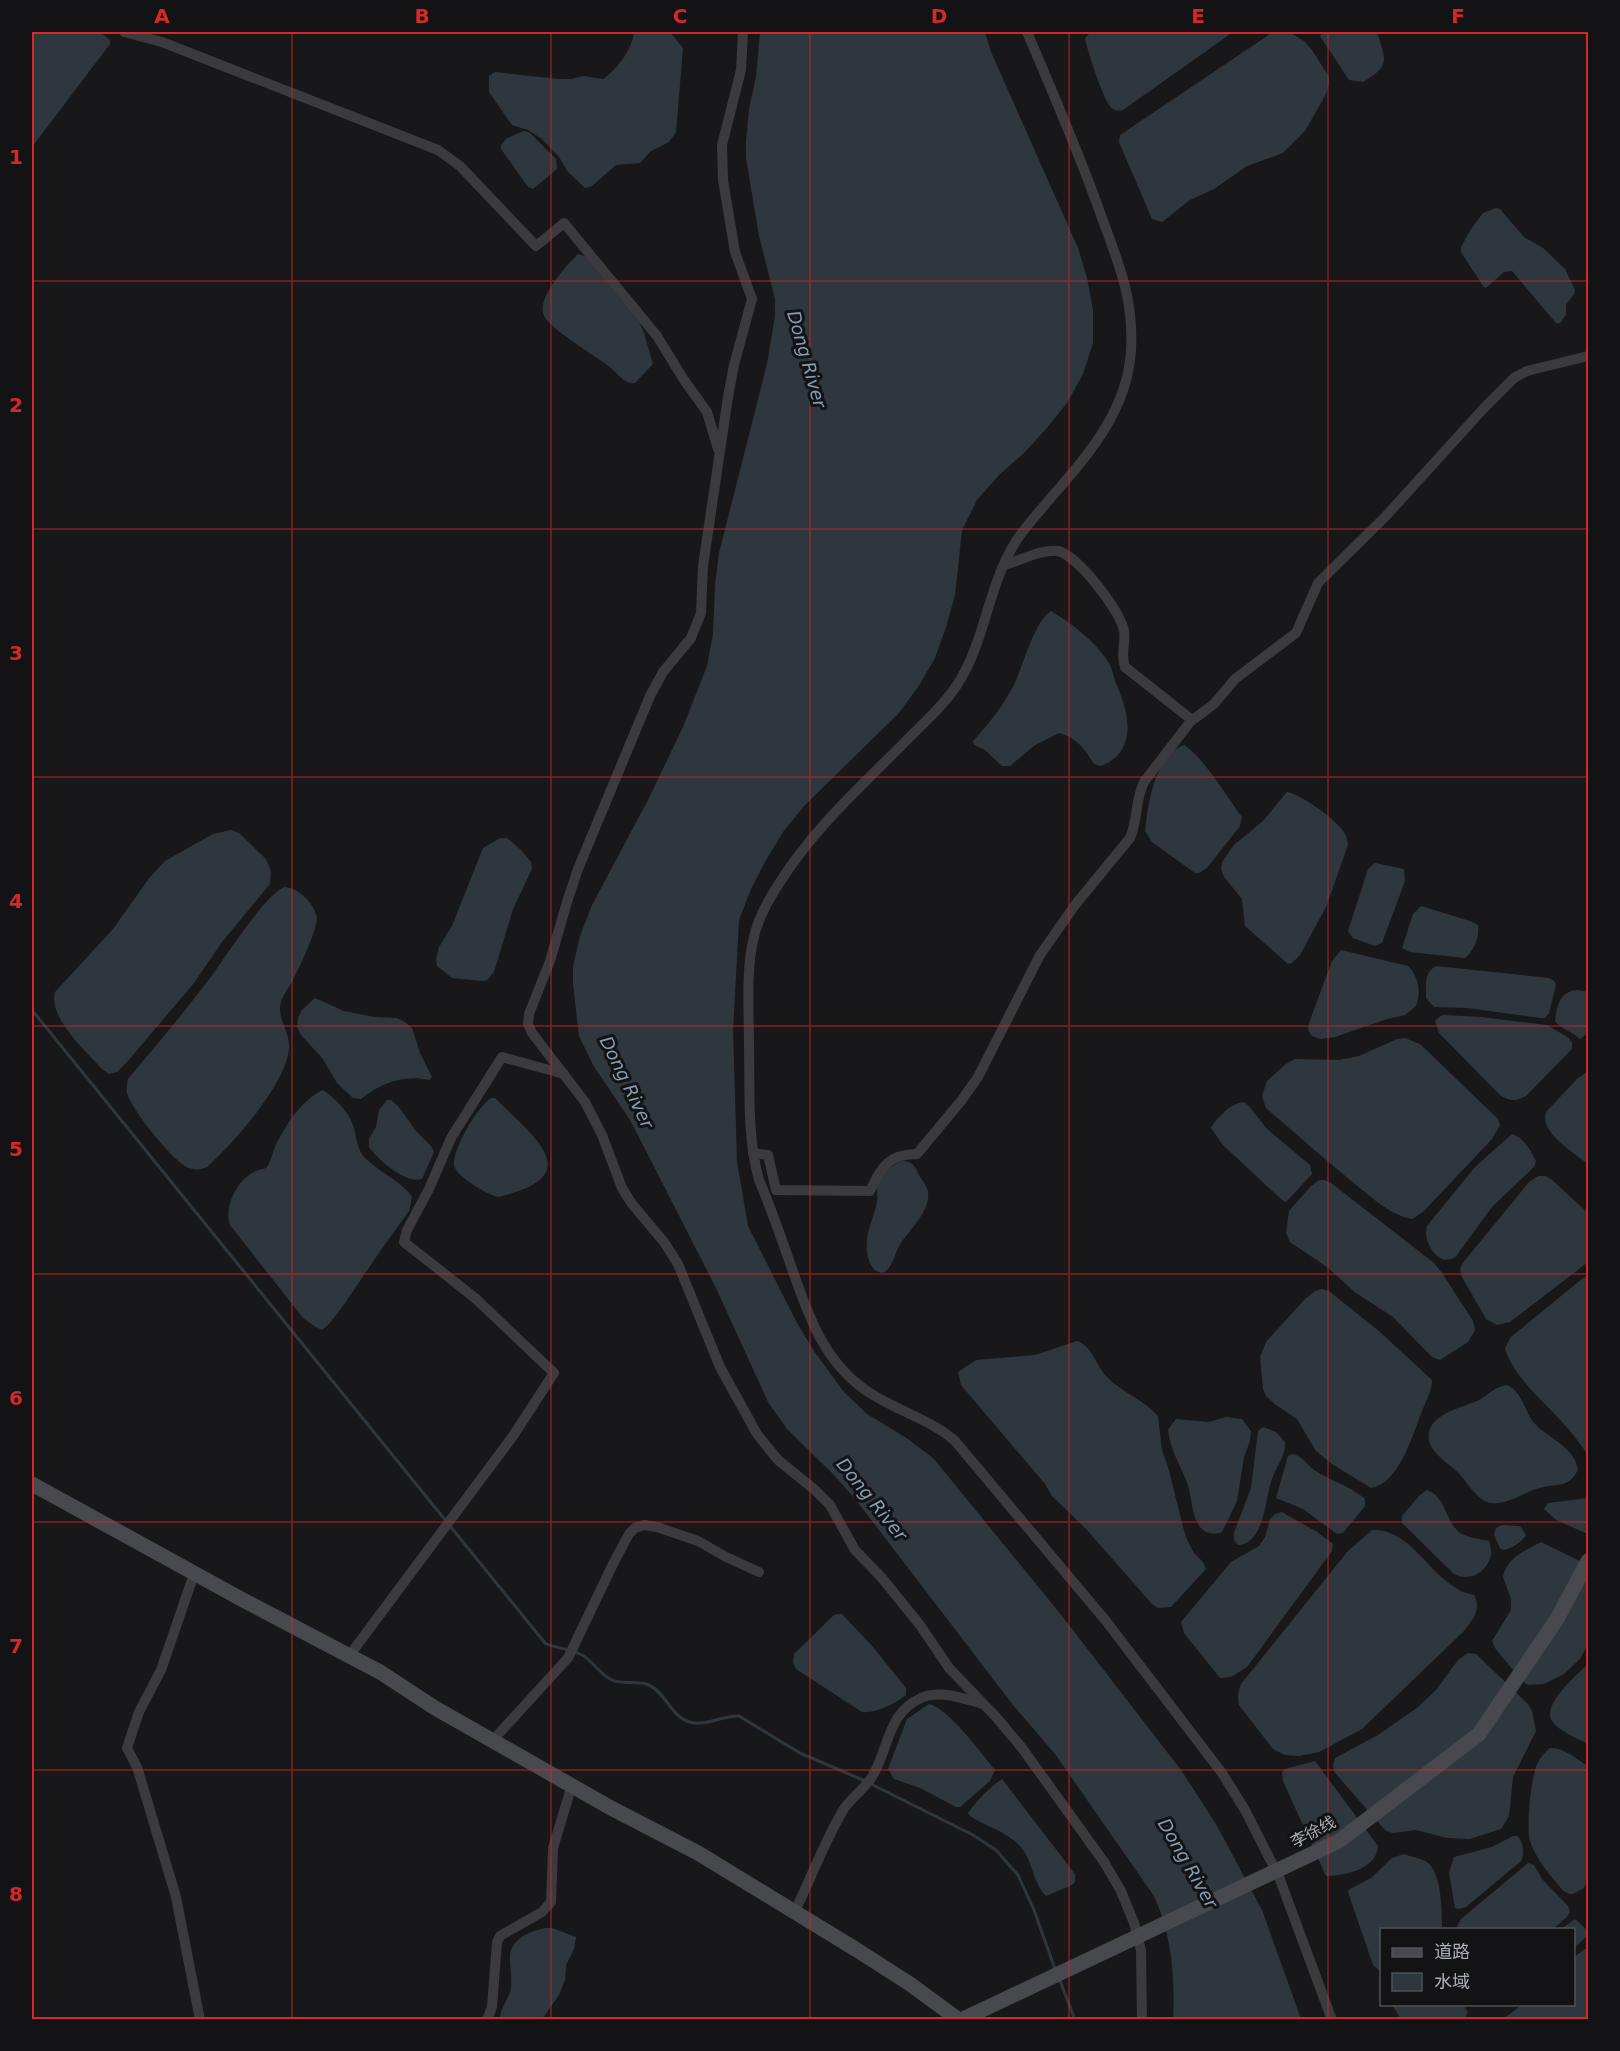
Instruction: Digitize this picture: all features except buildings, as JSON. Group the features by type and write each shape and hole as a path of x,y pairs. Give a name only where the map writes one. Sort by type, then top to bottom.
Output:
{"street":[{"path":"124,32 162,42 438,150 460,166 536,246 564,223 657,336 684,380 707,411 719,453"},
{"path":"743,32 741,69 722,145 723,180 735,252 752,299 734,365 719,453 703,566 701,613 691,638 663,672 650,696 579,869 550,961 529,1014 530,1029 594,1118 626,1196 664,1242 678,1264 720,1367 757,1434 778,1460 830,1505 855,1550 882,1578 920,1625 949,1668 1022,1748 1104,1862 1121,1891 1134,1923 1141,1950 1142,2019"},
{"path":"1027,32 1090,183 1127,288 1132,325 1126,384 1098,440 1024,530 1004,565 972,656 956,686 927,719 814,833 790,866 761,917 753,940 750,969 750,1094 753,1153 759,1180 820,1341 831,1357 870,1394 934,1427 955,1441 1106,1621 1201,1743 1239,1800 1279,1877 1332,2019"},
{"path":"753,1153 768,1155 777,1190 839,1192 870,1191 882,1169 892,1158 917,1154 978,1077 1040,955 1076,905 1130,838 1139,792 1144,782 1192,720 1214,705 1235,679 1296,633 1318,583 1385,518 1514,378 1527,371 1588,356"},
{"path":"1004,565 1050,551 1061,552 1072,558 1107,597 1118,613 1124,631 1122,655 1125,667 1192,720"},
{"path":"349,1656 513,1436 554,1373 475,1298 404,1242 407,1230 452,1138 502,1058 564,1074"},
{"path":"32,1484 194,1574 380,1672 435,1708 698,1853 901,1978 960,2019"},
{"path":"493,1740 562,1665 629,1534 639,1526 657,1527 698,1541 759,1572"},
{"name":"李徐线","path":"960,2019 1339,1841 1479,1734 1557,1619 1588,1562"},
{"path":"194,1574 161,1670 139,1712 128,1748 137,1767 176,1897 200,2019"},
{"path":"795,1911 843,1810 872,1778 897,1716 906,1706 918,1699 938,1694 983,1704"},
{"path":"487,2019 492,2007 500,1936 542,1912 550,1902 553,1848 572,1785"}],"water":[{"path":"32,32 100,32 110,40 110,44 32,147"},
{"path":"634,32 670,32 683,48 676,132 669,142 651,151 640,163 616,165 592,186 585,188 568,172 559,157 542,139 528,130 512,125 489,92 489,76 495,72 558,79 583,76 603,79 623,58"},
{"name":"Dong River","path":"760,32 985,32 991,52 1078,248 1093,310 1093,343 1083,374 1067,403 1024,453 999,475 977,500 962,530 955,595 946,627 935,658 918,687 898,714 804,806 783,832 751,889 739,920 733,1030 737,1162 748,1226 797,1323 843,1391 867,1414 908,1439 934,1459 1062,1616 1181,1770 1216,1824 1262,1910 1301,2019 1173,2019 1171,1956 1165,1926 1154,1896 1055,1754 1013,1705 856,1500 787,1429 768,1402 716,1288 645,1149 630,1120 593,1065 579,1036 573,967 580,936 592,905 648,800 683,727 707,666 713,634 719,553 767,364 775,316 775,299 759,236 746,158 749,109 756,77"},
{"path":"1091,32 1233,32 1123,110 1114,110 1103,94 1089,53 1085,38"},
{"path":"1273,32 1289,32 1304,41 1329,77 1326,94 1305,131 1283,153 1247,166 1214,189 1190,200 1162,222 1152,219 1119,142 1120,135"},
{"path":"1324,32 1377,32 1384,55 1379,71 1363,82 1349,80 1320,36"},
{"path":"523,131 529,132 556,159 557,169 533,189 528,187 501,149 506,139"},
{"path":"1496,208 1500,209 1524,237 1543,248 1565,269 1575,290 1566,305 1566,315 1560,323 1556,323 1512,271 1504,272 1486,288 1483,286 1461,252 1461,247 1471,229 1483,213"},
{"path":"578,254 585,256 639,322 644,333 653,364 635,383 626,381 563,335 543,313 545,298 549,290"},
{"path":"1051,611 1082,633 1101,653 1110,665 1124,704 1128,728 1126,740 1113,759 1101,766 1094,764 1075,741 1059,733 1035,745 1010,766 1002,766 985,750 974,745 973,741 1010,693 1034,634"},
{"path":"1184,745 1199,758 1242,817 1240,826 1207,868 1199,873 1195,873 1152,842 1145,831 1148,808 1159,770 1174,751"},
{"path":"1287,792 1309,802 1333,820 1347,838 1348,845 1326,907 1300,955 1288,964 1245,926 1242,899 1224,877 1221,869 1222,862 1234,845 1263,821"},
{"path":"231,830 239,833 266,859 271,871 270,884 222,942 194,983 127,1062 117,1072 109,1074 78,1044 63,1023 54,1002 55,992 113,929 150,877 165,861 213,834"},
{"path":"500,838 507,838 521,850 531,862 532,869 513,909 494,972 483,981 452,978 437,966 439,947 452,926 483,848"},
{"path":"1375,863 1404,869 1405,881 1382,943 1375,946 1353,938 1348,931 1368,869"},
{"path":"285,887 291,888 306,898 317,918 307,950 281,1002 280,1013 289,1041 286,1061 279,1077 257,1112 231,1143 207,1167 189,1168 164,1146 136,1111 127,1093 128,1079 198,994 256,914 267,901"},
{"path":"1421,906 1478,925 1475,943 1465,958 1410,952 1402,948 1413,914"},
{"path":"1341,950 1408,966 1415,975 1418,985 1416,1006 1405,1015 1335,1037 1321,1039 1312,1036 1308,1030 1309,1023 1332,961"},
{"path":"1436,966 1549,978 1556,985 1549,1013 1545,1018 1541,1018 1468,1008 1434,1007 1426,998 1426,984 1429,972"},
{"path":"1578,990 1588,992 1588,1033 1580,1039 1555,1021 1558,1004 1563,996"},
{"path":"315,998 344,1011 374,1017 397,1018 405,1022 412,1028 420,1053 432,1077 429,1080 411,1078 393,1081 376,1088 361,1099 353,1098 337,1083 323,1059 301,1035 297,1027 302,1010"},
{"path":"1442,1015 1482,1017 1547,1025 1569,1038 1572,1049 1526,1096 1510,1100 1500,1095 1439,1033 1435,1021"},
{"path":"1405,1038 1420,1044 1498,1119 1500,1125 1492,1139 1423,1212 1412,1219 1389,1210 1356,1185 1266,1108 1262,1096 1267,1081 1295,1059 1339,1060 1359,1056 1397,1039"},
{"path":"1588,1071 1588,1164 1559,1141 1545,1120 1546,1112 1577,1079"},
{"path":"323,1090 348,1115 363,1155 409,1192 412,1197 409,1211 343,1306 322,1330 303,1318 230,1225 229,1211 236,1189 246,1177 266,1168 279,1139 294,1114 315,1094"},
{"path":"495,1098 538,1141 546,1155 548,1167 542,1178 526,1188 498,1197 466,1180 454,1165 457,1149 467,1128 480,1108"},
{"path":"387,1100 391,1100 398,1106 434,1152 422,1179 415,1180 401,1174 386,1164 369,1147 369,1139 376,1127 379,1110"},
{"path":"1244,1102 1267,1129 1310,1165 1312,1174 1286,1202 1223,1145 1211,1128 1225,1111"},
{"path":"1512,1134 1520,1138 1529,1148 1536,1161 1534,1167 1492,1207 1456,1256 1450,1259 1438,1257 1427,1239 1427,1226 1475,1167"},
{"path":"902,1161 911,1163 914,1167 927,1188 928,1199 923,1213 899,1246 891,1265 882,1273 874,1269 869,1260 868,1236 877,1202 878,1183 888,1170"},
{"path":"1538,1176 1551,1179 1588,1213 1588,1262 1510,1322 1497,1325 1486,1319 1460,1270 1462,1264 1529,1182"},
{"path":"1319,1180 1331,1183 1434,1263 1473,1321 1475,1330 1468,1342 1440,1360 1432,1357 1393,1317 1356,1293 1327,1267 1290,1242 1286,1233 1289,1211"},
{"path":"1588,1274 1588,1455 1569,1430 1529,1388 1509,1359 1505,1348 1511,1337"},
{"path":"1322,1289 1329,1291 1380,1332 1432,1380 1404,1457 1390,1478 1371,1488 1332,1464 1316,1451 1297,1419 1276,1405 1266,1396 1263,1389 1260,1357 1266,1342 1305,1299 1315,1291"},
{"path":"1077,1341 1086,1347 1102,1372 1112,1382 1158,1416 1162,1450 1187,1540 1206,1569 1171,1607 1158,1608 1152,1604 1087,1530 1052,1496 1045,1484 961,1385 958,1372 976,1360 1035,1355"},
{"path":"1507,1385 1517,1392 1534,1423 1572,1455 1578,1470 1566,1483 1539,1488 1504,1502 1492,1503 1479,1497 1434,1451 1429,1440 1429,1431 1433,1424 1446,1413 1479,1400"},
{"path":"1226,1417 1242,1419 1251,1431 1250,1441 1244,1457 1237,1501 1221,1533 1212,1533 1202,1529 1197,1522 1187,1482 1173,1450 1168,1430 1176,1419 1209,1422"},
{"path":"1263,1427 1276,1432 1285,1442 1284,1452 1273,1477 1258,1529 1247,1543 1238,1545 1234,1540 1234,1533 1251,1488 1258,1431"},
{"path":"1291,1454 1298,1456 1314,1470 1365,1499 1365,1506 1343,1533 1337,1534 1303,1509 1276,1498 1288,1456"},
{"path":"1427,1490 1439,1498 1456,1530 1468,1536 1489,1541 1491,1553 1489,1561 1486,1567 1477,1574 1466,1577 1454,1574 1402,1523 1402,1516"},
{"path":"1588,1498 1588,1534 1556,1520 1544,1509 1548,1503"},
{"path":"1282,1512 1333,1544 1332,1551 1247,1667 1231,1677 1220,1678 1184,1633 1181,1622 1231,1562 1259,1546 1265,1537 1270,1519"},
{"path":"1502,1525 1520,1526 1526,1535 1516,1545 1503,1550 1494,1535 1496,1528"},
{"path":"1372,1530 1385,1531 1407,1543 1446,1581 1474,1595 1477,1609 1464,1631 1362,1729 1319,1752 1299,1756 1285,1755 1273,1749 1239,1705 1238,1694 1241,1684 1348,1551"},
{"path":"1541,1542 1588,1565 1588,1644 1580,1659 1564,1674 1544,1684 1528,1685 1522,1681 1495,1648 1492,1641 1511,1610 1511,1599 1503,1577 1505,1570 1518,1555"},
{"path":"842,1614 873,1647 906,1688 906,1695 885,1707 862,1712 796,1669 793,1662 794,1654 834,1615"},
{"path":"1468,1653 1476,1654 1528,1704 1532,1711 1536,1731 1513,1777 1509,1816 1501,1829 1470,1839 1447,1838 1416,1830 1393,1833 1386,1831 1335,1773 1333,1766 1335,1758 1378,1735 1417,1708 1436,1690 1458,1660"},
{"path":"1588,1664 1588,1744 1559,1728 1552,1721 1550,1714 1551,1707 1562,1691"},
{"path":"929,1704 937,1707 955,1722 995,1770 990,1781 960,1807 920,1788 894,1779 888,1769 907,1719"},
{"path":"1550,1748 1565,1752 1588,1766 1588,1878 1584,1888 1573,1894 1563,1890 1544,1867 1532,1847 1529,1835 1534,1773 1540,1759"},
{"path":"1315,1761 1378,1846 1376,1854 1366,1866 1350,1873 1326,1876 1283,1781 1282,1772 1285,1769"},
{"path":"1002,1779 1075,1874 1075,1882 1072,1885 1046,1896 1020,1846 968,1813 984,1794"},
{"path":"1517,1836 1522,1844 1521,1861 1466,1907 1455,1908 1449,1873 1454,1857 1492,1847"},
{"path":"1404,1854 1425,1861 1432,1867 1440,1893 1442,1928 1380,1928 1380,1971 1373,1965 1348,1892 1371,1878 1392,1858"},
{"path":"1528,1863 1534,1865 1542,1879 1568,1906 1570,1912 1554,1928 1456,1928 1461,1919"},
{"path":"1575,1919 1588,1931 1586,1937 1575,1947 1575,1928 1562,1928"},
{"path":"546,1928 576,1937 559,1995 542,2019 500,2019 511,1988 510,1959 513,1946 527,1934"},
{"path":"1588,1947 1588,2019 1503,2019 1521,2006 1575,2006 1575,1956"},
{"path":"1393,2006 1464,2006 1468,2012 1464,2019 1401,2019"}],"waterway":[{"path":"32,1010 446,1521"},
{"path":"450,1526 545,1643 580,1654 612,1680 640,1683 655,1688 677,1715 689,1722 702,1723 739,1716 800,1753 865,1781"},
{"path":"871,1784 973,1835 996,1850 1018,1875 1034,1910 1055,1969"},
{"path":"1059,1978 1075,2020"}]}
